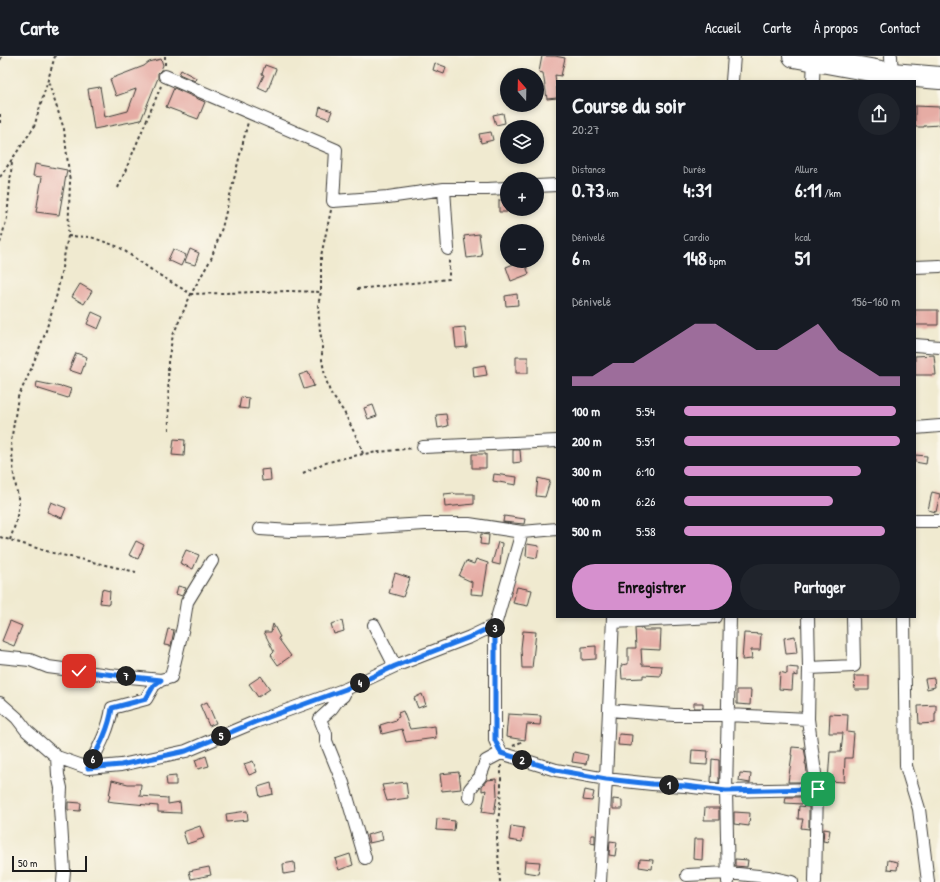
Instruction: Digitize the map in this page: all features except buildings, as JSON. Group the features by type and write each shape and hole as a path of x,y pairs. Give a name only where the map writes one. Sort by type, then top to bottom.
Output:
{"highway":[{"path":"807,66 892,70 940,78"}],"street":[{"path":"732,80 734,56"},
{"path":"165,76 336,150 333,201 388,197 444,189 500,188"},
{"path":"544,186 556,185"},
{"path":"444,189 448,250"},
{"path":"916,267 940,266"},
{"path":"916,345 940,347"},
{"path":"916,428 940,426"},
{"path":"423,447 556,441"},
{"path":"916,521 940,521"},
{"path":"260,529 291,531 426,524 469,524 522,532 556,530"},
{"path":"501,753 495,740 495,625 522,532"},
{"path":"88,768 104,736 111,718 112,708 146,699 154,685 161,680 171,677 183,627 187,602 212,561"},
{"path":"600,882 613,620 681,618"},
{"path":"728,878 726,791 730,618"},
{"path":"808,618 808,719 818,789 815,882"},
{"path":"809,668 854,666 853,618"},
{"path":"904,618 906,766 919,810 928,882"},
{"path":"374,625 395,666"},
{"path":"0,703 17,718 27,731 57,758 88,768 121,765 186,751 255,722 346,689 395,666 470,637 495,625"},
{"path":"0,657 30,660 48,668 161,680"},
{"path":"346,689 332,708 320,718 326,734 326,741 343,782 365,858"},
{"path":"609,710 674,715 728,715 808,719"},
{"path":"469,797 470,789 480,777 486,761 501,753 556,770 606,779 726,791 818,789"},
{"path":"57,758 58,775 61,788 60,808 64,864 63,882"},
{"path":"687,875 728,878 769,877 792,882"}],"path":[{"path":"0,60 2,56"},
{"path":"0,178 34,127 55,56"},
{"path":"118,188 165,76 165,56"},
{"path":"10,540 16,522 18,503 11,442 18,397 45,334 57,294 68,236 70,182 64,129 48,81"},
{"path":"168,430 168,361 173,336 191,294 211,259 222,228 250,113"},
{"path":"0,114 0,125"},
{"path":"0,243 7,218 12,161"},
{"path":"333,201 321,256 321,292 318,305 322,342 322,360 330,392 344,412 360,444 363,454"},
{"path":"68,236 91,237 119,247 156,274 191,294 235,294 290,291 321,292"},
{"path":"357,289 449,279 448,250"},
{"path":"302,473 322,464 363,454 423,447"},
{"path":"0,537 53,553 136,572"},
{"path":"500,882 497,838 501,789 501,753 523,741"}],"route":[{"path":"79,671 161,680 154,685 146,699 112,708 111,718 104,736 88,768 121,765 186,751 255,722 346,689 395,666 470,637 495,625 495,740 501,753 556,770 606,779 726,791 818,789"}]}
